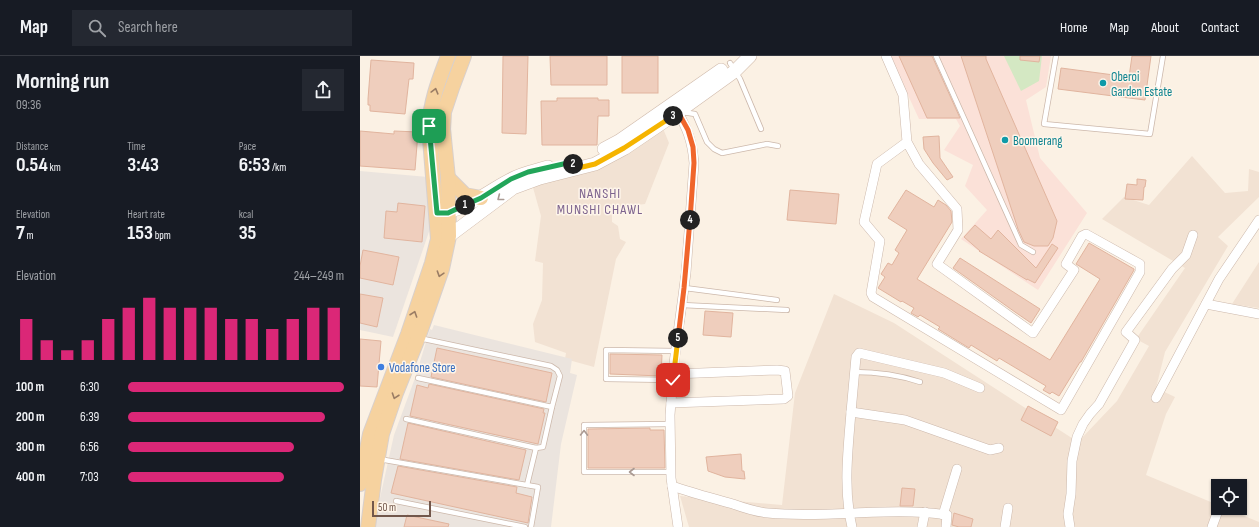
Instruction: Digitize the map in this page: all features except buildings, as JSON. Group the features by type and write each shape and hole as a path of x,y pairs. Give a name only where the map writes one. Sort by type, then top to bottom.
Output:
{"main road":[{"path":"360,484 370,434 442,269 444,237 442,213 429,126 431,108 437,85 448,56"},
{"path":"442,213 448,178 442,129 444,112 464,56"},
{"path":"448,178 465,195 481,198"},
{"path":"368,527 382,434 413,336"}],"street":[{"path":"442,213 481,198 511,179 528,172 573,165 595,164 624,148 734,64 750,56"},
{"path":"886,56 903,95 907,142 919,164 957,209 958,230 937,264 1033,333 1074,270 1066,264 1082,236 1086,234 1140,264 1140,272 1061,410 873,297 871,293 880,240 864,222 877,164 907,142"},
{"path":"676,108 688,130 693,147 694,163 684,288 673,377 670,424 672,486 678,527"},
{"path":"444,237 513,188 573,165"},
{"path":"1156,398 1219,279 1259,220"},
{"path":"1070,527 1068,514 1072,461 1077,437 1083,424 1099,404 1135,340 1126,332 1172,269 1186,254 1193,235"},
{"path":"1206,304 1259,314"},
{"path":"852,527 848,513 847,455 854,372 856,357 859,353 944,373 980,388"},
{"path":"671,402 784,400 788,396 785,371 777,370 673,377"},
{"path":"851,412 905,420 990,450 999,448"},
{"path":"943,515 957,469"},
{"path":"672,486 767,513 829,514 926,512 947,515 946,527"},
{"path":"1005,527 1008,508"},
{"path":"922,527 926,512"},
{"path":"1212,527 1216,515"}],"lane":[{"path":"936,56 1021,245 1033,252"},
{"path":"1056,56 1044,124 1150,134 1163,56"},
{"path":"734,64 761,130"},
{"path":"676,108 695,114 707,142 714,149 722,152 767,144 778,146"},
{"path":"684,288 777,300"},
{"path":"682,305 787,310"},
{"path":"406,419 536,448 543,447 560,376 557,370 551,366 413,336"},
{"path":"673,377 606,379 606,350 676,351"},
{"path":"854,372 908,378 920,382"},
{"path":"418,378 552,407"},
{"path":"670,424 584,425 584,472 671,472"},
{"path":"527,485 536,448"},
{"path":"378,459 538,487 531,527"},
{"path":"396,501 525,527"}],"shaded area":[{"path":"890,56 1051,56 1046,87 1026,100 1040,158 1087,213 1038,290 961,239 987,210 965,186 973,165 944,150 960,126 956,119 919,119"},
{"path":"662,126 669,143 645,204 612,208 612,222 618,226 620,239 626,242 616,259 594,367 565,359 566,353 535,342 533,324 542,300 543,263 535,261 541,216 532,184 599,168"},
{"path":"1192,156 1225,193 1248,191 1249,169 1259,172 1259,197 1218,237 1228,246 1165,352 1156,388 1175,397 1166,414 1146,475 1211,502 1211,515 1242,515 1259,522 1259,527 689,527 680,496 782,505 795,393 834,294 894,323 1078,442 1117,401 1149,346 1136,339 1185,268 1102,219 1124,197 1149,205"},
{"path":"360,171 428,177 432,223 393,337 360,330"},
{"path":"1259,262 1259,308 1232,304"},
{"path":"434,325 572,359 570,373 577,375 561,444 551,527 375,527 394,435 415,378 430,329 432,330"}],"green space":[{"path":"1004,56 1042,56 1039,81 1021,91"}],"place":[{"name":"Oberoi Garden Estate","path":"1103,83"},
{"name":"Boomerang","path":"1005,140"},
{"name":"Vodafone Store","path":"381,367"}],"district":[{"name":"NANSHI MUNSHI CHAWL","path":"600,202"}],"route":[{"path":"429,126 437,213 448,213 481,198 511,179 528,172 572,162 574,169 595,164 624,148 678,112 688,130 693,147 694,163 686,273 673,380"}]}
